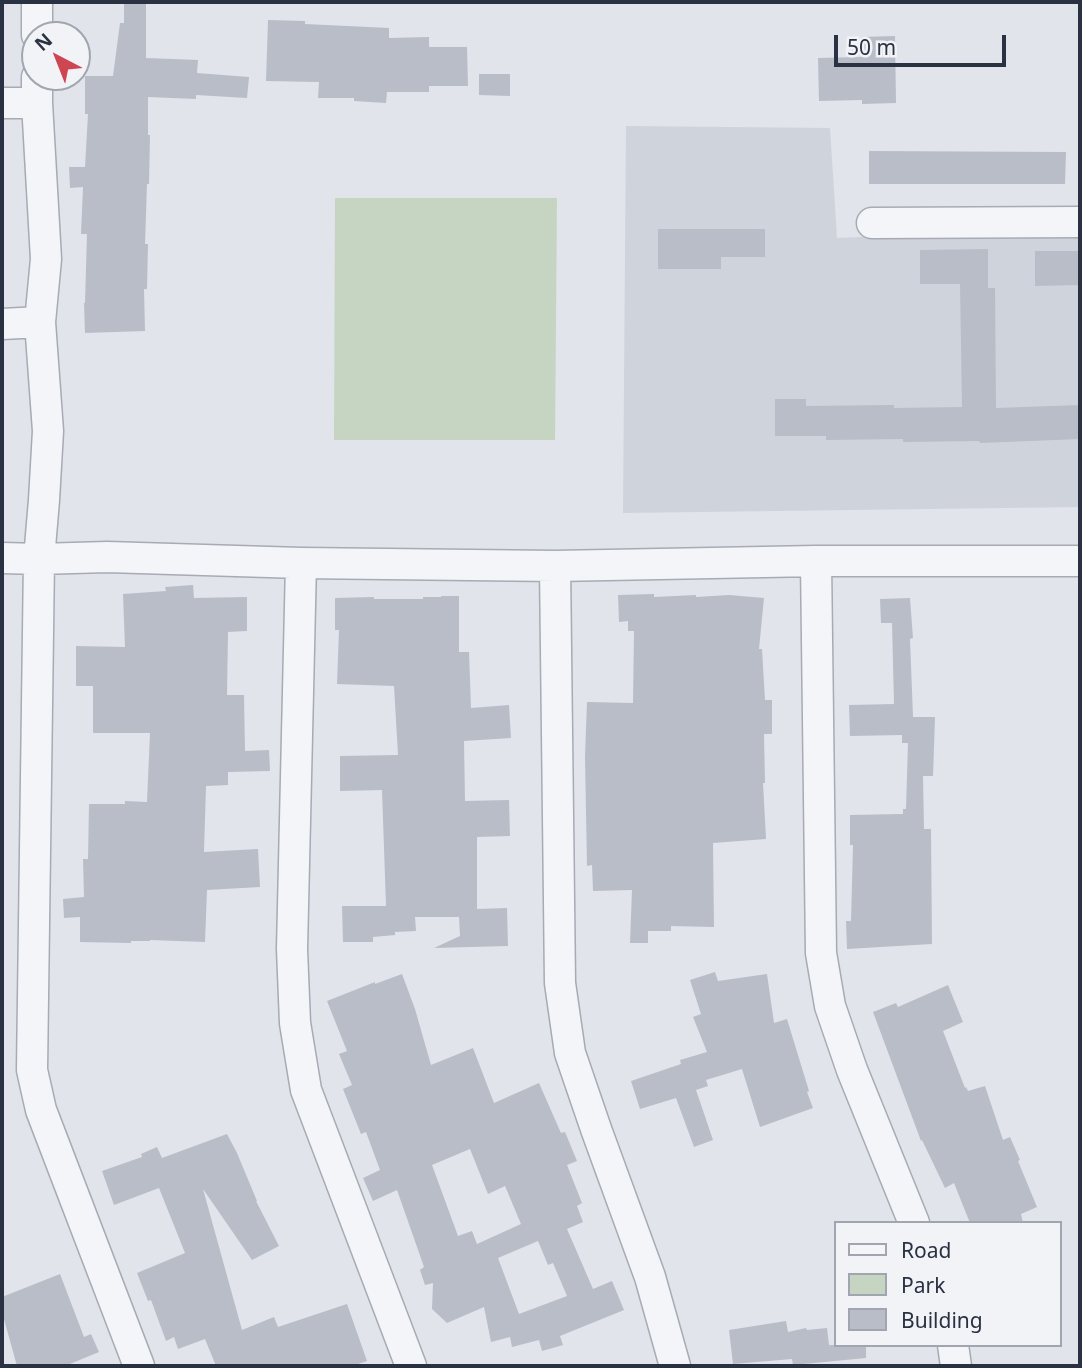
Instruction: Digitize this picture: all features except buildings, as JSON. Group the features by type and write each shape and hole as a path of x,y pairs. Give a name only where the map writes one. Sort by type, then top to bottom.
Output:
{"street":[{"path":"37,2 37,21"},
{"path":"2,103 34,91"},
{"path":"37,91 46,259 40,322 48,431 38,559 32,1070 41,1110 139,1366"},
{"path":"872,223 1080,222"},
{"path":"2,324 40,322"},
{"path":"2,558 107,557 301,563 555,566 816,561 1080,561"},
{"path":"816,561 821,953 830,1006 852,1070 914,1221"},
{"path":"301,563 292,948 295,1023 306,1090 411,1366"},
{"path":"555,566 560,983 570,1054 650,1277 675,1366"},
{"path":"953,1347 956,1366"}],"shaded area":[{"path":"626,126 830,128 837,238 1080,227 1080,507 623,513"}],"green space":[{"path":"335,198 557,198 555,440 334,440"}]}
